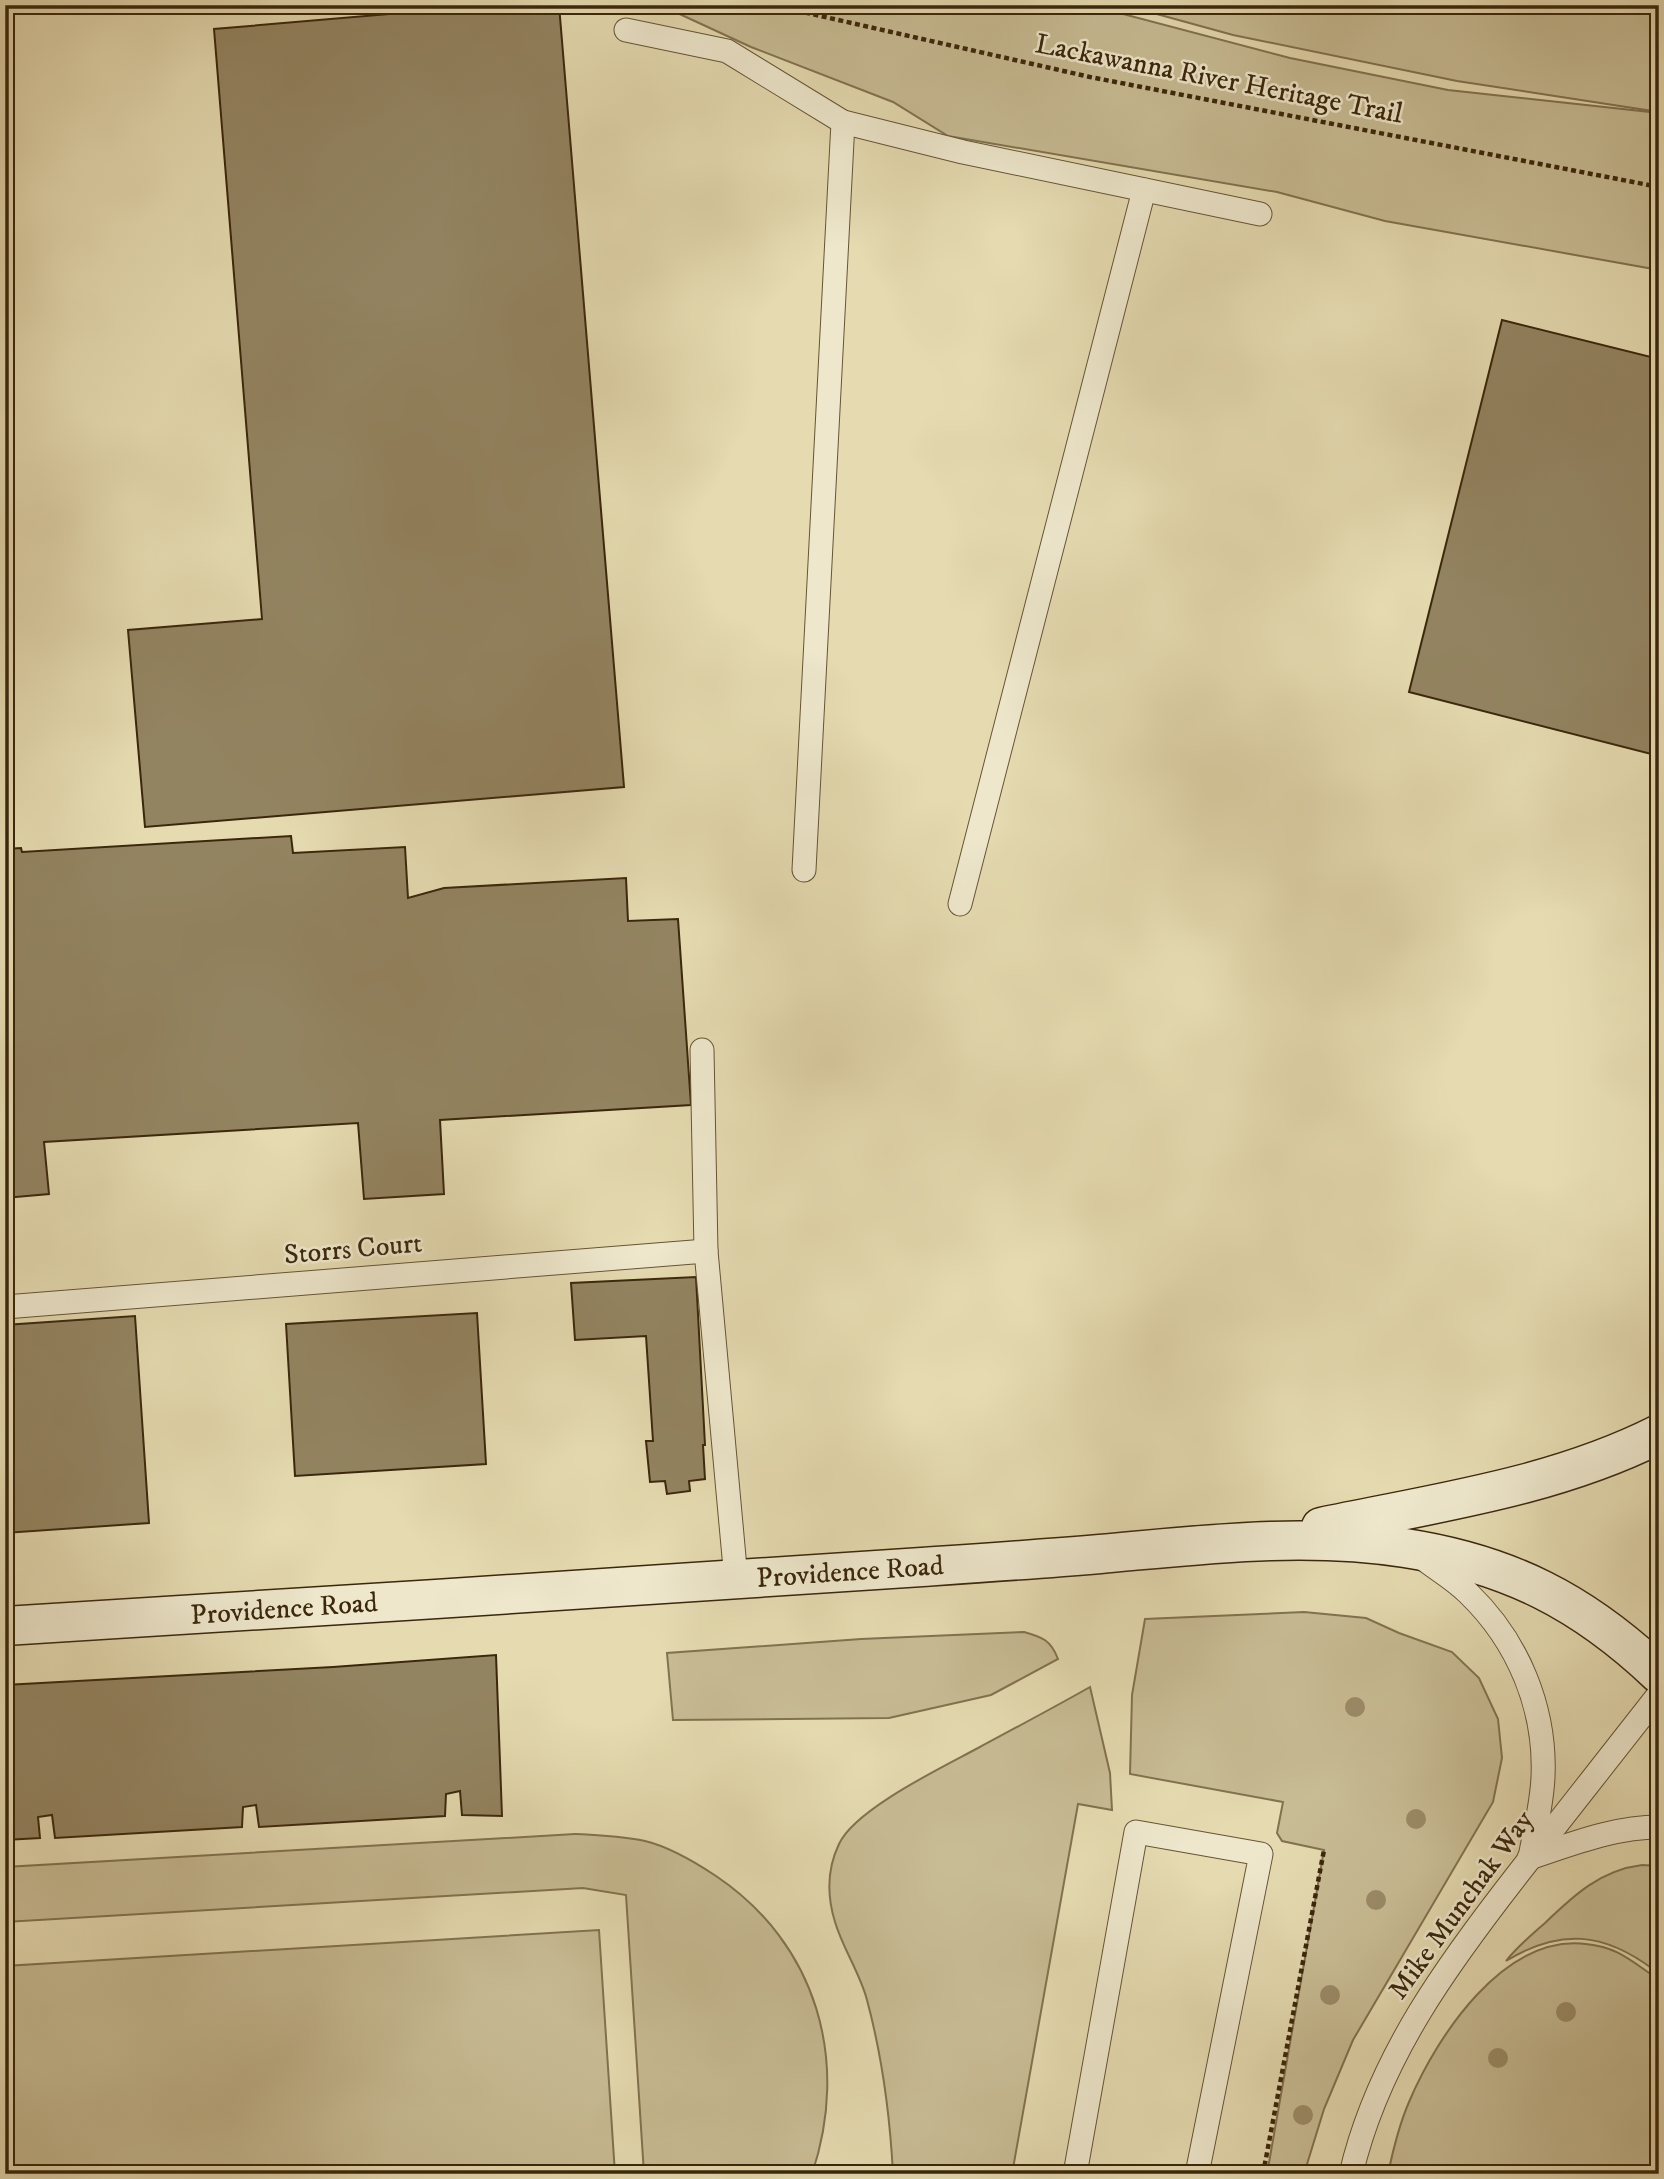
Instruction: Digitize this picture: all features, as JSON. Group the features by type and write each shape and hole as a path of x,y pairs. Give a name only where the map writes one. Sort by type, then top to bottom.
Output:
{"main road":[{"path":"1253,1541 1550,1478 1595,1463 1659,1434"},
{"name":"Providence Road","path":"5,1626 736,1580 1253,1541 1311,1540 1362,1542 1410,1549 1506,1573 1566,1601 1598,1621 1659,1674"}],"lane":[{"path":"626,30 727,51 843,122 963,152 1260,214"},
{"path":"804,870 843,122"},
{"path":"960,904 1144,190"},
{"path":"702,1050 706,1251 736,1580"},
{"name":"Storrs Court","path":"5,1307 706,1251"},
{"path":"1410,1549 1466,1591 1492,1619 1512,1650 1528,1683 1539,1718 1543,1777 1530,1858 1619,1830 1659,1828"},
{"name":"Mike Munchak Way","path":"1351,2174 1369,2113 1389,2067 1417,2014 1450,1962 1659,1694"},
{"path":"1075,2174 1136,1832 1261,1854 1197,2174"}],"path":[{"name":"Lackawanna River Heritage Trail","path":"772,5 1090,77 1659,187"},
{"path":"1263,2174 1324,1850"}],"shaded area":[{"path":"660,5 1089,5 1290,58 1448,90 1659,113 1659,270 1385,221 1277,192 948,136 893,102 751,47"},
{"path":"1124,5 1659,5 1659,112 1457,81 1233,35"},
{"path":"1304,1612 1366,1618 1452,1652 1479,1678 1498,1719 1502,1758 1493,1802 1353,2040 1324,2109 1304,2174 1267,2174 1324,1850 1282,1841 1277,1833 1283,1802 1130,1774 1132,1695 1145,1619"},
{"path":"1024,1632 1045,1640 1058,1659 991,1695 889,1718 673,1720 667,1653 861,1639"},
{"path":"1090,1687 1110,1773 1112,1810 1078,1804 1012,2174 893,2174 884,2086 872,2021 864,1990 832,1912 830,1873 835,1853 848,1831 881,1803 923,1777"},
{"path":"575,1834 619,1837 664,1847 716,1876 751,1904 779,1935 801,1970 816,2008 825,2048 827,2089 823,2132 812,2174 644,2174 626,1895 583,1888 5,1922 5,1867"},
{"path":"1642,1865 1659,1866 1659,2174 1388,2174 1402,2120 1421,2076 1456,2020 1477,1994 1501,1972 1528,1955 1556,1945 1586,1944 1614,1951 1652,1975 1654,1970 1636,1957 1599,1942 1582,1939 1545,1943 1506,1961 1529,1937 1589,1885 1614,1872"},
{"path":"599,1930 615,2174 5,2174 5,1966"}],"building":[{"path":"495,5 559,5 624,787 145,827 128,630 262,619 214,29"},
{"path":"1502,320 1659,359 1659,756 1409,692"},
{"path":"291,836 293,853 405,847 408,898 444,888 626,878 628,921 678,919 691,1105 440,1120 444,1194 364,1199 358,1123 44,1142 49,1194 5,1198 5,849 21,848 22,852"},
{"path":"696,1277 705,1479 689,1481 690,1491 667,1494 665,1481 650,1482 646,1441 653,1441 646,1336 575,1340 571,1283"},
{"path":"477,1313 486,1464 295,1476 286,1324"},
{"path":"135,1316 149,1523 5,1533 5,1325"},
{"path":"496,1655 502,1816 462,1815 460,1791 446,1794 445,1816 259,1827 256,1805 243,1807 242,1827 55,1838 52,1815 38,1817 40,1838 5,1840 5,1685"}]}
